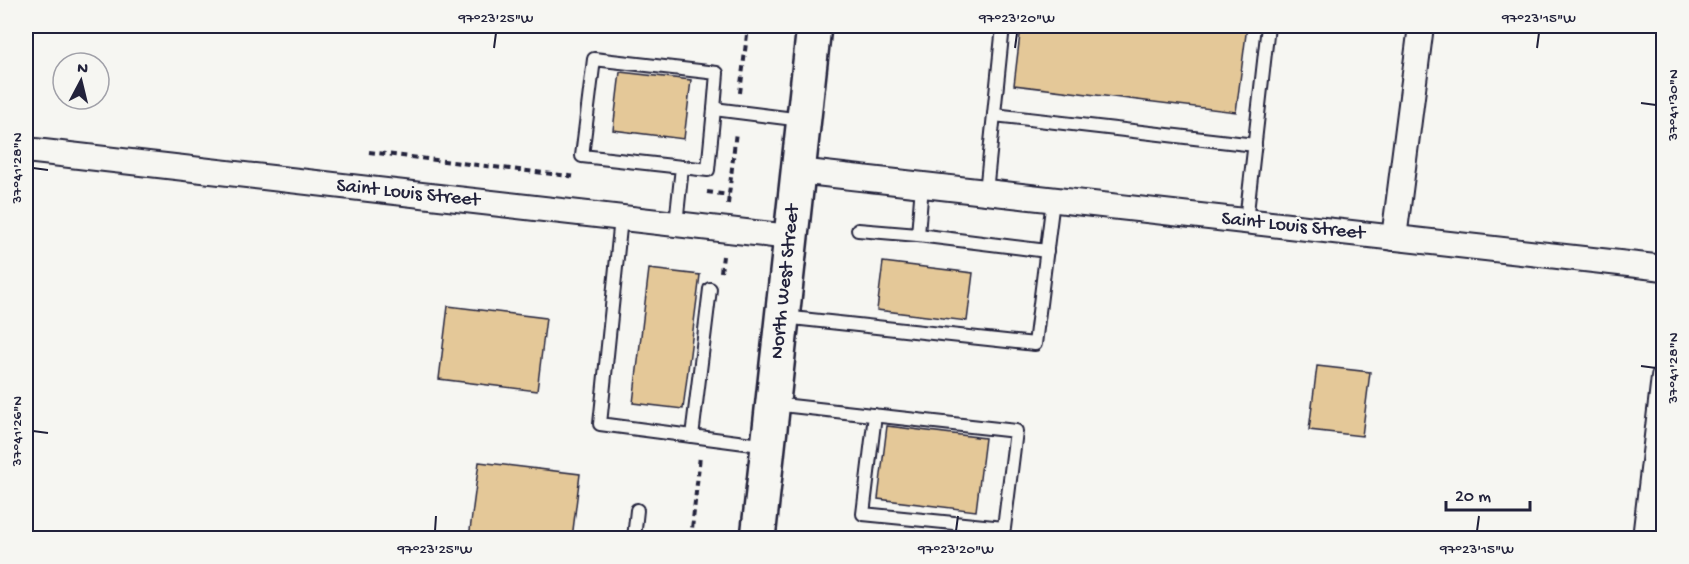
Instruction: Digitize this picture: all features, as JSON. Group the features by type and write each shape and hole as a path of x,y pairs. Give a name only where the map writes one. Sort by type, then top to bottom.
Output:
{"main road":[{"name":"North West Street","path":"758,538 814,26"}],"street":[{"path":"1394,238 1421,26"},
{"name":"Saint Louis Street","path":"26,150 790,237"},
{"name":"Saint Louis Street","path":"798,171 1664,268"},
{"path":"1646,538 1664,377"}],"lane":[{"path":"986,192 1003,26"},
{"path":"1246,221 1268,26"},
{"path":"594,59 717,73 714,109 708,170 582,156 594,59"},
{"path":"714,109 803,120"},
{"path":"994,115 1254,145"},
{"path":"676,224 682,167"},
{"path":"918,235 922,184"},
{"path":"782,317 1035,344 1053,200"},
{"path":"621,218 600,424 768,446"},
{"path":"858,230 1047,251"},
{"path":"692,436 710,289"},
{"path":"772,404 874,415 1016,431 1004,528 863,514 874,415"},
{"path":"634,538 637,510"}],"path":[{"path":"369,153 587,178"},
{"path":"679,189 729,195"}],"building":[{"path":"1021,26 1247,26 1236,112 1014,85"},
{"path":"620,72 691,80 684,139 613,130"},
{"path":"883,262 973,273 967,321 877,310"},
{"path":"649,269 700,275 683,409 633,403"},
{"path":"448,306 546,318 537,391 439,379"},
{"path":"1317,366 1370,372 1362,436 1309,430"},
{"path":"887,426 985,438 976,511 878,499"},
{"path":"479,462 580,474 572,538 469,538"}]}
